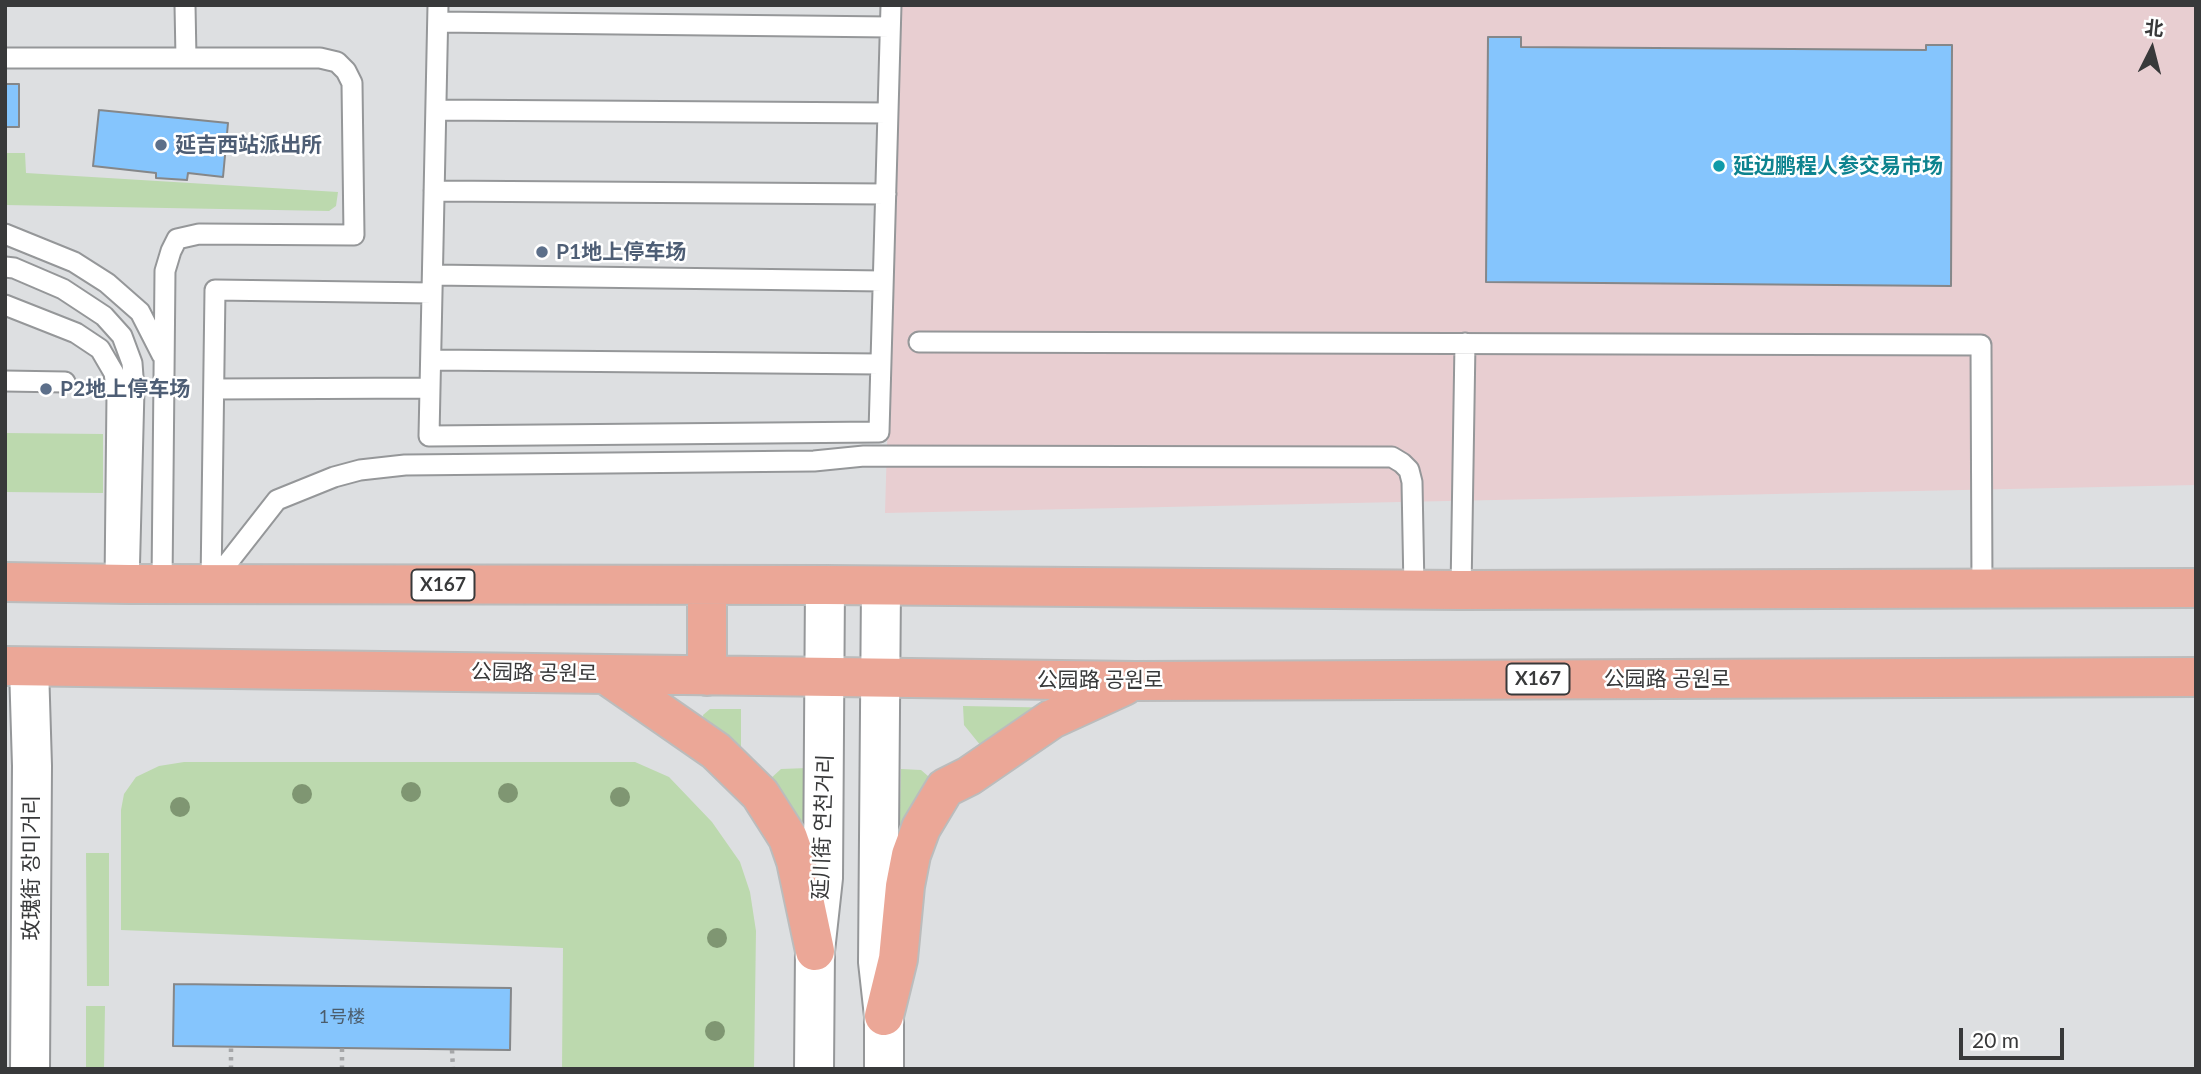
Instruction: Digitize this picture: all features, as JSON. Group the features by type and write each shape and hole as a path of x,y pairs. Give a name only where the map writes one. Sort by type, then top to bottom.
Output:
{"main road":[{"name":"X167","path":"5,582 1461,590 2196,588"},
{"name":"延川街 연천거리","path":"814,1069 816,951 823,878 825,585"},
{"path":"707,586 707,676"},
{"path":"881,586 878,962 884,1016 884,1069"},
{"name":"公园路 공원로","path":"17,667 1136,681 2196,677"},
{"name":"玫瑰街 장미거리","path":"17,667 32,766 30,1069"},
{"path":"606,674 716,751 761,794 788,838 796,861 816,951"},
{"path":"884,1016 898,959 905,886 911,855 921,828 945,788 969,776 1052,719 1136,681"}],"lane":[{"path":"185,5 186,58"},
{"path":"890,27 438,14 429,436 878,432 891,5"},
{"path":"5,58 320,58 337,62 352,83 354,235 200,234 177,239 165,271 164,359 135,584"},
{"path":"436,110 888,113"},
{"path":"434,191 886,194"},
{"path":"5,234 74,262 107,283 140,312 164,359"},
{"path":"5,267 14,268 63,289 104,316 122,336 132,363 134,390 135,584"},
{"path":"211,584 215,290 433,284 883,281"},
{"path":"5,305 76,332 100,349 114,373 135,584"},
{"path":"919,342 1981,345 1982,588"},
{"path":"1461,590 1465,343"},
{"path":"431,360 880,365"},
{"path":"5,381 65,382"},
{"path":"214,389 430,388"},
{"path":"211,584 277,500 334,477 360,470 405,465 814,461 864,456 1392,457 1409,470 1412,482 1413,589"}],"path":[{"path":"231,1047 231,1069"},
{"path":"342,1048 342,1069"},
{"path":"452,1050 453,1069"}],"shaded area":[{"path":"900,5 2196,5 2196,485 885,513"}],"green space":[{"path":"5,153 25,153 26,173 338,192 336,206 329,211 5,205"},
{"path":"5,433 103,434 103,493 5,492"},
{"path":"963,706 1067,708 1023,716 981,746 964,725"},
{"path":"710,709 741,709 741,751 704,722 703,715"},
{"path":"184,762 635,762 669,777 712,822 740,862 750,892 756,931 754,1069 562,1069 563,948 121,930 121,810 124,794 136,777 159,766"},
{"path":"808,768 808,843 797,816 769,780 781,769"},
{"path":"901,769 921,770 935,782 899,842"},
{"path":"86,853 109,853 109,986 87,986"},
{"path":"86,1006 105,1006 104,1069 86,1069"}],"building":[{"name":"延边鹏程人参交易市场","path":"1488,37 1521,37 1521,47 1926,50 1926,45 1952,45 1951,286 1486,282"},
{"path":"5,84 19,84 19,127 5,127"},
{"name":"延吉西站派出所","path":"99,110 228,123 223,177 188,173 187,180 156,178 156,173 93,166"},
{"path":"174,984 511,988 510,1050 173,1046"}],"place":[{"name":"延吉西站派出所","path":"161,145"},
{"name":"延边鹏程人参交易市场","path":"1719,166"},
{"name":"P1地上停车场","path":"542,252"},
{"name":"P2地上停车场","path":"46,389"}]}
